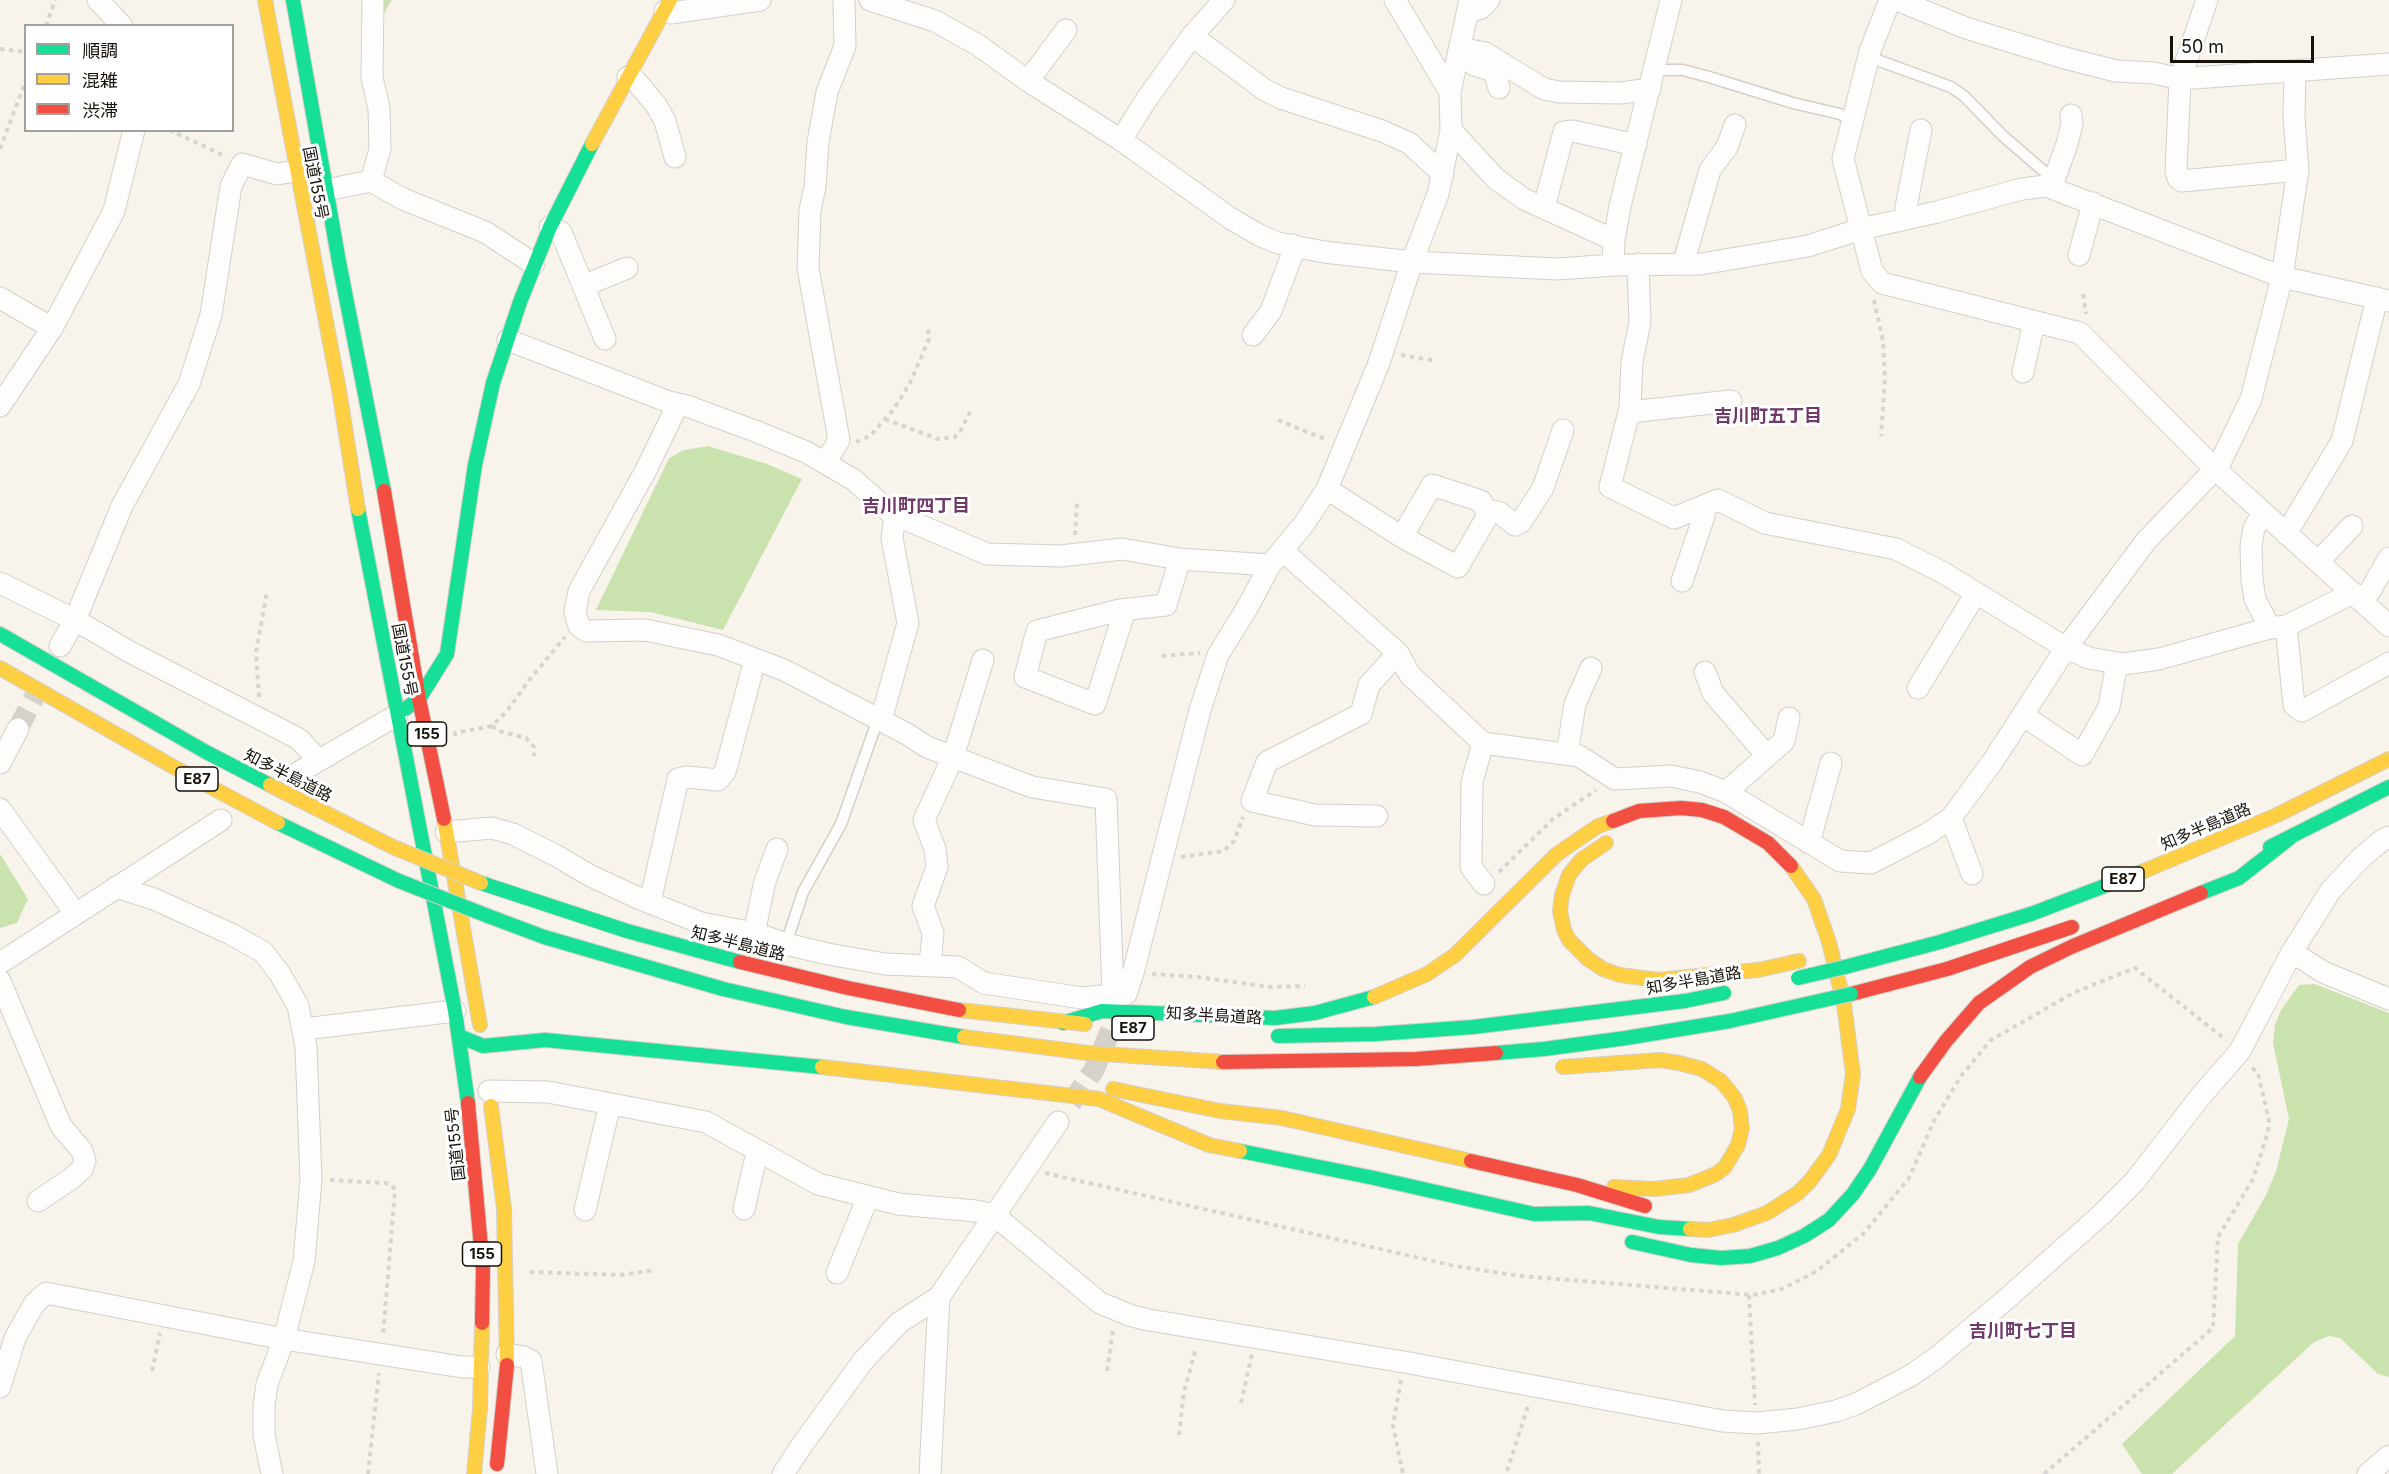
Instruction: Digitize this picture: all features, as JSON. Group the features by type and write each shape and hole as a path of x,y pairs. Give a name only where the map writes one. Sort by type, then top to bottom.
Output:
{"main road":[{"name":"国道155号","path":"265,0 339,390 366,556 455,1011 467,1090 483,1270 479,1367 480,1409 474,1474"},
{"name":"国道155号","path":"293,0 326,190 389,516 419,699 486,1025 484,1051"},
{"path":"397,715 419,699 447,654 475,465 493,383 534,264 550,227 668,5"},
{"name":"知多半島道路","path":"0,634 196,746 393,848 481,883 627,931 726,959 848,988 976,1013 1107,1026"},
{"name":"E87","path":"0,668 189,775 310,840 399,881 544,937 723,988 846,1017 969,1038 1130,1058 1233,1062 1416,1059 1544,1049 1626,1038 1730,1021 1851,994 1947,969 2090,921"},
{"name":"知多半島道路","path":"1793,979 1940,942 2031,914 2160,865 2277,815 2389,759"},
{"path":"2238,862 2389,788"},
{"path":"459,1036 484,1051 545,1040 879,1073 1099,1099 1209,1145 1374,1178 1534,1214 1589,1213 1630,1223 1708,1230 1752,1220 1785,1203 1810,1180 1829,1155 1848,1109 1853,1074 1844,1004 1829,942 1814,899 1790,865 1768,843 1743,826 1702,810 1681,808 1639,811 1598,826 1557,854 1455,955 1427,974 1365,1001 1315,1013 1275,1018 1102,1011 1063,1023"},
{"path":"1617,837 1596,848 1581,860 1569,875 1562,895 1560,911 1564,930 1572,944 1603,969 1620,975 1658,980 1758,970 1840,951"},
{"path":"1616,1239 1690,1255 1721,1258 1760,1253 1778,1248 1804,1236 1829,1220 1853,1194 1870,1169 1923,1072 1946,1041 1979,1004 2030,967 2071,947 2239,878 2290,838"},
{"path":"2046,894 2078,884 2118,880"},
{"path":"1810,958 1829,1016"},
{"name":"知多半島道路","path":"1261,1035 1376,1034 1473,1027 1685,1001 1743,989"},
{"path":"459,1036 486,1025"},
{"path":"1130,1058 1203,1075"},
{"path":"1543,1069 1660,1060 1679,1063 1702,1069 1721,1081 1735,1098 1740,1112 1742,1128 1732,1157 1716,1174 1703,1181 1653,1189 1577,1185"},
{"path":"1049,1079 1095,1085 1220,1111 1282,1118 1577,1185 1659,1209"},
{"name":"155","path":"488,1085 504,1208 507,1354 506,1384 495,1474"},
{"path":"1534,1214 1555,1225"}],"street":[{"path":"98,0 120,24"},
{"path":"371,181 380,149 379,108 372,78 373,0"},
{"path":"668,5 670,13 760,0"},
{"path":"825,463 839,440 808,268 810,210 816,187 818,142 826,92 846,46 844,0"},
{"path":"870,0 935,21 978,45 1028,81 1121,140 1230,218 1278,243 1324,252 1412,262 1558,269 1638,264 1701,264 1808,246 1861,229 2022,189 2054,184 2093,203 2282,277 2383,300 2342,441 2286,534"},
{"path":"1121,140 1146,100 1192,36 1224,0"},
{"path":"1395,0 1450,92"},
{"path":"446,832 492,828 513,834 589,875 650,903 701,923 754,933 786,944 885,964 930,964 958,967 984,982 1082,998 1126,994 1200,710 1218,655 1277,558 1328,489 1383,350 1412,262 1438,194 1451,130 1450,92 1470,6 1481,8 1489,0"},
{"path":"1613,265 1614,240 1671,0"},
{"path":"1890,0 1869,57 1843,159 1872,271 1882,283 2080,333 2215,469 2389,626"},
{"path":"2207,0 2180,79 2176,171 2178,178 2182,181 2298,170"},
{"path":"1909,2 1966,28 2116,71 2154,73 2180,79 2389,64"},
{"path":"1028,81 1066,30"},
{"path":"1192,36 1264,90 1281,98 1382,130 1409,143 1443,174"},
{"path":"1459,54 1485,53 1544,89 1559,92 1622,93 1652,79"},
{"path":"1459,54 1494,71 1499,87"},
{"path":"508,340 806,452 854,480 895,515 987,554 1075,554 1122,549 1180,559 1277,558 1398,653 1410,675 1483,743 1579,756 1615,779 1671,776 1700,782 1726,792 1840,861 1871,863 1927,834 1951,818 2024,716 2066,648 2146,541 2219,465 2251,399 2282,277 2298,170 2294,117 2295,71"},
{"path":"628,77 635,80 656,105 665,122 675,157"},
{"path":"2054,184 2072,124 2071,115"},
{"path":"1685,264 1710,170 1727,147 1735,125"},
{"path":"1451,130 1496,179 1524,199 1614,240"},
{"path":"1544,207 1564,132 1573,130 1636,145"},
{"path":"1908,218 1906,207 1921,130"},
{"path":"0,406 52,328 114,211 134,132"},
{"path":"60,646 75,620 122,506 189,384 211,315 231,186 242,164 277,174 296,171"},
{"path":"326,190 371,181 403,199 485,232 534,264"},
{"path":"2079,255 2093,203"},
{"path":"550,227 561,232 605,339"},
{"path":"1253,335 1271,311 1292,255 1293,245"},
{"path":"1638,264 1640,322 1632,362 1630,408 1610,487 1674,518 1718,500 1765,523 1896,549 1942,572 2066,648 2089,658 2123,664 2159,659 2278,627 2357,597 2370,591 2389,558"},
{"path":"583,285 627,268"},
{"path":"0,298 52,328"},
{"path":"2020,361 2029,320"},
{"path":"1630,408 1673,398"},
{"path":"1630,408 1731,401"},
{"path":"678,404 646,470 579,591 575,612 578,623 586,631 645,630 718,645 784,670 880,719 927,747 1032,787 1106,799 1113,995"},
{"path":"1485,509 1500,513 1515,525 1521,522 1544,488 1563,430"},
{"path":"1328,489 1357,510 1402,537 1458,567 1488,515 1481,501 1432,485 1402,537"},
{"path":"1682,581 1704,516 1704,506"},
{"path":"2263,513 2254,528 2251,545 2255,599 2278,627 2294,705 2302,711 2389,663"},
{"path":"880,719 908,623 892,538 895,515"},
{"path":"2318,562 2352,525"},
{"path":"1125,610 1095,704 1025,678 1037,631 1125,610 1166,605 1180,559"},
{"path":"0,583 75,620 130,652 299,739 318,760"},
{"path":"1918,688 1976,593"},
{"path":"1377,816 1315,815 1252,801 1267,762 1362,714 1369,685 1398,653"},
{"path":"650,903 678,779 687,777 718,780 725,772 755,660"},
{"path":"930,964 933,933 923,906 937,867 935,849 924,820 953,757 983,660"},
{"path":"2024,716 2082,756 2109,707 2116,663"},
{"path":"1567,754 1575,704 1591,668"},
{"path":"1705,672 1713,693 1767,756"},
{"path":"294,775 397,715"},
{"path":"1726,792 1784,741 1789,718"},
{"path":"0,763 18,729"},
{"path":"1483,743 1472,782 1471,867 1484,884"},
{"path":"1809,843 1831,763"},
{"path":"0,809 75,913"},
{"path":"1951,818 1972,874"},
{"path":"0,963 221,820"},
{"path":"488,1085 548,1092 706,1122 818,1184 898,1204 976,1211 994,1215 1100,1303 1149,1320 1404,1362 1723,1421 1756,1423 1807,1417 1856,1404 1910,1376 1936,1358 2102,1214 2135,1181 2200,1097 2236,1056 2292,952 2331,890 2361,858 2389,837"},
{"path":"754,933 765,880 777,849"},
{"path":"116,887 154,900 231,934 263,952 280,974 298,1006 306,1047 311,1180 304,1261 284,1339 273,1364 264,1406 264,1435 272,1474"},
{"path":"2292,952 2324,972 2389,999"},
{"path":"0,981 61,1126 82,1151 86,1161 82,1169 72,1178 38,1200"},
{"path":"304,1029 455,1011"},
{"path":"585,1210 610,1104"},
{"path":"783,1474 863,1361 900,1322 939,1298 1058,1122"},
{"path":"744,1209 755,1161 760,1153"},
{"path":"837,1273 868,1197"},
{"path":"0,1387 15,1338 34,1304 46,1293 284,1339 462,1367 479,1367"},
{"path":"930,1474 939,1298"},
{"path":"507,1354 524,1357 531,1361 547,1474"},
{"path":"2368,1474 2389,1456"}],"lane":[{"path":"1869,57 1952,87 2054,184"},
{"path":"1652,79 1683,70 1793,103 1840,114 1853,120"},
{"path":"786,944 803,892 841,824 880,719"}],"path":[{"path":"47,24 55,0"},
{"path":"0,49 24,52"},
{"path":"0,149 24,85"},
{"path":"173,132 242,164"},
{"path":"1872,271 1870,278 1883,350 1881,436"},
{"path":"839,440 845,444 870,436 894,409 910,383 929,339 928,329"},
{"path":"1383,350 1436,361"},
{"path":"885,419 939,439 955,437 971,411"},
{"path":"1278,420 1345,446"},
{"path":"1075,554 1077,503"},
{"path":"255,717 260,710 256,653 267,591"},
{"path":"455,744 455,734 492,726 507,711 530,679 578,623"},
{"path":"1162,656 1211,653 1218,655"},
{"path":"492,726 499,731 526,738 534,747 534,756"},
{"path":"1484,884 1553,819 1615,779"},
{"path":"1162,855 1173,858 1224,851 1234,841 1244,814 1252,801"},
{"path":"1133,973 1198,977 1270,987 1315,985"},
{"path":"2044,1474 2213,1328 2218,1237 2253,1179 2268,1132 2269,1121 2258,1072 2236,1056"},
{"path":"311,1180 386,1183 392,1185 395,1190 368,1474"},
{"path":"505,1273 621,1275 654,1270"},
{"path":"1749,1295 1759,1474"},
{"path":"1107,1371 1118,1311"},
{"path":"152,1371 164,1316"},
{"path":"1179,1435 1184,1392 1201,1329"},
{"path":"1241,1403 1256,1338"},
{"path":"1403,1474 1393,1425 1404,1362"},
{"path":"1507,1471 1534,1386"}],"shaded area":[{"path":"708,446 767,464 802,479 723,630 650,612 596,610 669,458 684,450"},
{"path":"0,854 28,899 17,923 0,928"},
{"path":"2315,984 2389,1013 2389,1377 2378,1374 2340,1338 2329,1336 2314,1342 2172,1474 2142,1474 2122,1444 2235,1336 2238,1244 2266,1195 2276,1171 2289,1119 2273,1043 2275,1025 2281,1010 2299,985"}],"waterway":[{"path":"381,13 388,0"}],"tunnel":[{"path":"18,729 44,678"},
{"path":"1071,1103 1094,1070 1122,1003"}],"traffic: fast":[{"path":"293,0 339,262 384,491"},
{"path":"405,709 419,699 447,654 475,465 493,383 520,302 550,227 592,144"},
{"path":"358,509 455,1011 468,1103"},
{"path":"0,634 206,752 270,785"},
{"path":"2270,847 2389,787"},
{"path":"278,823 399,881"},
{"path":"2201,893 2239,878 2290,838"},
{"path":"1845,967 1940,942 2031,914 2144,871"},
{"path":"399,881 488,916"},
{"path":"481,883 627,931 740,962"},
{"path":"488,916 544,937 723,989 846,1017 964,1037"},
{"path":"1798,978 1845,967"},
{"path":"1278,1036 1376,1034 1473,1027 1685,1001 1724,993"},
{"path":"1806,1004 1851,994"},
{"path":"1063,1023 1102,1011 1275,1018 1315,1013 1374,997"},
{"path":"1496,1053 1626,1038 1730,1021 1806,1004"},
{"path":"459,1036 483,1046 545,1040 822,1067"},
{"path":"1632,1242 1691,1255 1721,1258 1750,1256 1778,1248 1804,1236 1829,1220 1853,1194 1870,1169 1920,1077"},
{"path":"1240,1151 1534,1214 1589,1213 1659,1227 1690,1229"}],"traffic: slow":[{"path":"265,0 339,390 358,509"},
{"path":"592,144 670,0"},
{"path":"0,668 179,770 278,823"},
{"path":"2144,871 2277,815 2389,759"},
{"path":"270,785 393,847"},
{"path":"444,819 480,1025"},
{"path":"1374,997 1427,974 1455,955 1557,854 1598,826 1613,821"},
{"path":"1606,843 1581,860 1569,875 1562,895 1560,911 1564,930 1569,940 1588,959 1603,969 1620,975 1658,980 1758,970 1799,961"},
{"path":"393,847 481,883"},
{"path":"1690,1229 1708,1230 1733,1225 1767,1213 1798,1193 1829,1155 1848,1109 1853,1074 1844,1004 1829,942 1814,899 1791,866"},
{"path":"959,1010 1085,1024"},
{"path":"964,1037 1088,1053 1223,1062"},
{"path":"1563,1067 1660,1060 1679,1063 1702,1069 1721,1081 1735,1098 1740,1111 1742,1128 1738,1145 1725,1167 1716,1174 1689,1185 1654,1189 1614,1187"},
{"path":"822,1067 1099,1099 1209,1145 1240,1151"},
{"path":"1113,1089 1220,1111 1282,1118 1471,1161"},
{"path":"491,1106 504,1208 507,1365"},
{"path":"474,1474 480,1409 482,1323"}],"traffic: jam":[{"path":"384,491 419,699 444,819"},
{"path":"1613,821 1639,811 1681,808 1702,810 1724,817 1768,843 1791,866"},
{"path":"1920,1077 1946,1041 1979,1003 2030,967 2071,947 2201,893"},
{"path":"1851,994 1947,969 2072,927"},
{"path":"740,962 848,988 959,1010"},
{"path":"1223,1062 1416,1059 1496,1053"},
{"path":"468,1103 483,1270 482,1323"},
{"path":"1471,1161 1577,1185 1645,1206"},
{"path":"497,1464 507,1365"}],"district":[{"name":"吉川町五丁目","path":"1768,417"},
{"name":"吉川町四丁目","path":"916,507"},
{"name":"吉川町七丁目","path":"2023,1332"}]}
